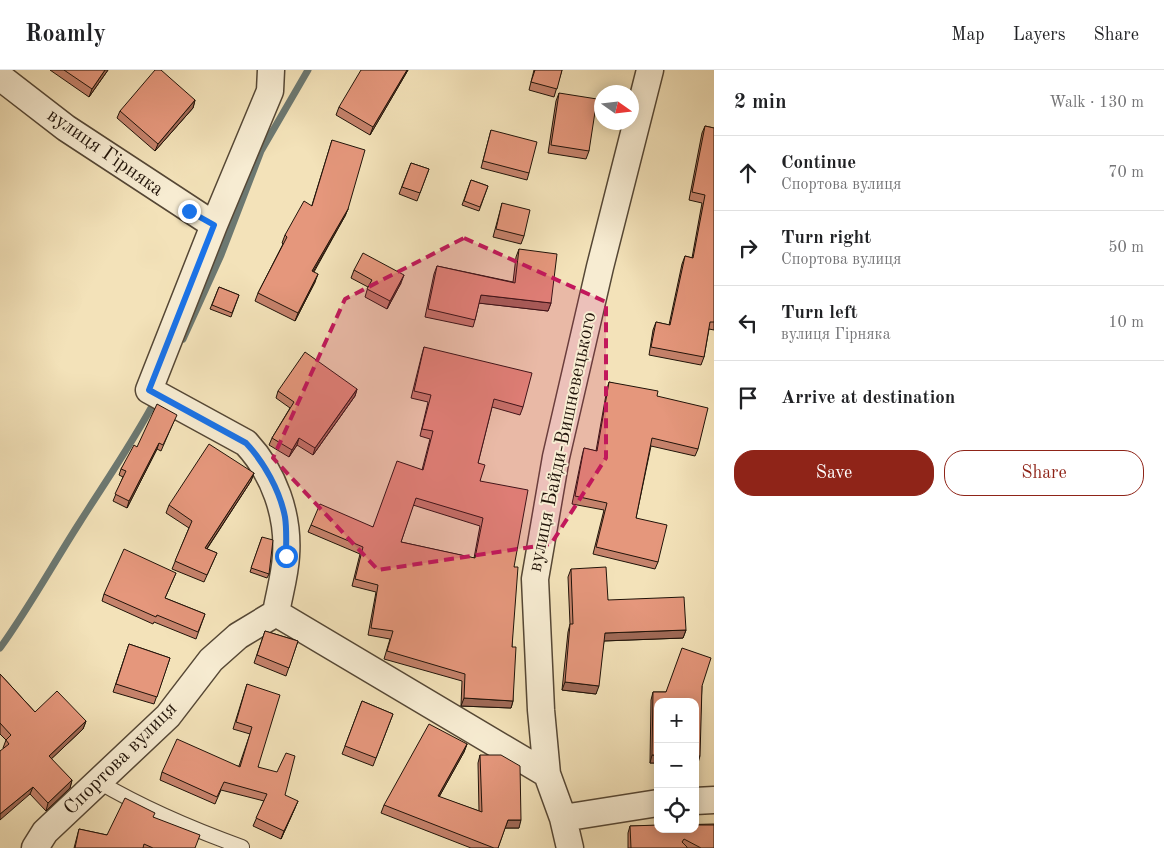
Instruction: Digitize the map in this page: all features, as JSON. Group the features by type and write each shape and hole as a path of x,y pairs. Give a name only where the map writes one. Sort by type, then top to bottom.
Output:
{"street":[{"path":"272,70 270,91 214,225 149,390 246,443 258,456 278,495 285,518 286,556 276,613 547,774"},
{"name":"вулиця Байди-Вишневецького","path":"570,848 563,818 547,774 541,710 535,579 556,457 600,267 650,70"},
{"name":"вулиця Гірняка","path":"0,77 66,128 214,225"},
{"name":"Спортова вулиця","path":"35,848 45,832 168,716 211,660 238,636 276,613"},
{"path":"699,801 714,800"},
{"path":"563,818 654,804"}],"lane":[{"path":"99,782 158,814 194,830 242,847"}],"highlighted area":[{"path":"464,238 606,302 606,458 551,544 378,570 273,458 345,299"}],"building":[{"path":"64,70 105,70 92,89"},
{"path":"155,70 161,70 195,100 158,144 120,111"},
{"path":"361,70 407,70 373,127 339,107"},
{"path":"535,70 562,70 557,89 531,82"},
{"path":"559,93 594,99 594,118 589,151 551,145"},
{"path":"705,126 714,128 714,322 710,322 704,357 651,347 656,322 670,325 685,256 693,258 705,195 692,192"},
{"path":"491,130 537,142 529,173 483,161"},
{"path":"332,140 365,150 348,209 312,271 318,274 298,313 258,293 287,237 285,235 304,201 312,206"},
{"path":"411,163 429,169 420,193 402,187"},
{"path":"471,180 488,186 480,207 464,201"},
{"path":"502,203 530,210 524,236 496,229"},
{"path":"519,249 557,254 551,303 481,295 475,320 428,309 437,266 515,283"},
{"path":"363,253 404,275 390,301 367,289 372,280 354,270"},
{"path":"219,287 239,295 232,313 212,305"},
{"path":"424,347 532,373 523,407 494,399 478,463 485,465 480,481 528,490 514,567 518,567 512,647 516,647 513,701 464,698 465,674 387,651 393,631 371,628 378,585 355,579 363,547 311,525 320,504 373,527 397,461 423,470 433,431 422,429 431,395 414,391","holes":["416,498 483,518 475,558 401,542"]},
{"path":"305,352 357,389 315,448 299,438 292,450 272,438 294,402 278,391"},
{"path":"609,382 658,391 657,396 708,408 698,449 652,438 636,518 667,525 658,562 596,547 607,503 575,496 584,448 597,451"},
{"path":"157,404 177,415 163,445 159,443 129,501 115,494 126,471 121,469 134,445 137,447"},
{"path":"209,444 254,473 205,548 217,553 207,575 175,561 192,521 169,505"},
{"path":"262,537 273,540 269,574 251,568"},
{"path":"124,549 176,573 165,598 205,614 198,632 157,615 156,617 104,594"},
{"path":"606,567 608,600 684,597 686,630 605,633 599,686 565,682 570,624 573,624 571,569"},
{"path":"265,631 298,641 289,668 257,655"},
{"path":"129,644 170,658 157,697 116,684"},
{"path":"682,648 711,658 702,686 700,756 699,698 654,698 654,755 652,755 653,692 666,692"},
{"path":"0,674 35,712 57,691 86,721 49,756 72,780 48,803 33,787 0,814 0,751 9,744 6,740 11,735 0,723"},
{"path":"247,684 280,695 258,767 277,772 286,753 295,756 285,795 298,801 284,831 256,818 267,794 224,782 217,797 162,772 177,739 240,767 252,727 236,722"},
{"path":"362,701 393,714 376,758 345,746"},
{"path":"429,724 467,744 438,796 482,812 480,755 501,755 520,766 521,820 508,820 498,848 384,805"},
{"path":"125,798 155,813 153,817 200,835 195,848 153,848 144,844 143,848 75,848 79,829 107,835"},
{"path":"654,825 654,833 699,833 699,825 714,825 714,848 701,848 684,839 682,842 687,848 631,848 630,826"}],"waterway":[{"path":"183,339 221,255 261,151 308,70"},
{"path":"0,648 129,446 156,399"}],"route":[{"path":"189,211 214,225 149,390 246,443 258,456 278,495 285,518 286,556"}]}
